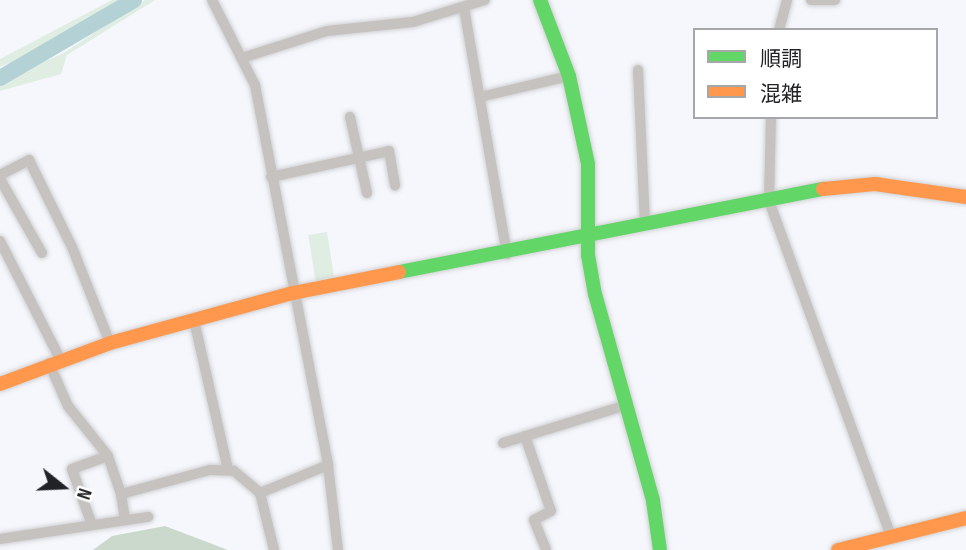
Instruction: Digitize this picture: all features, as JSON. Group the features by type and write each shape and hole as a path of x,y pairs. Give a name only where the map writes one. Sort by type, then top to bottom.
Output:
{"street":[{"path":"212,0 245,57 328,465 338,550"},
{"path":"245,57 327,31 413,22 485,0"},
{"path":"540,0 569,76 588,164 595,294 623,406 653,501 660,550"},
{"path":"780,28 787,0"},
{"path":"811,0 835,0"},
{"path":"464,8 507,254"},
{"path":"638,70 645,225"},
{"path":"480,97 569,76"},
{"path":"350,117 362,157 368,192"},
{"path":"771,119 769,201 891,536"},
{"path":"271,177 389,151 396,185"},
{"path":"42,253 0,177 29,160 72,247 110,343"},
{"path":"0,384 55,361 110,343 293,293 507,254 845,184 966,197"},
{"path":"0,241 55,361 68,406 108,456 121,494 125,520"},
{"path":"194,320 228,470 260,493 274,550"},
{"path":"503,443 623,406"},
{"path":"525,436 551,511 534,520 546,550"},
{"path":"92,525 72,469 108,456"},
{"path":"260,493 328,465"},
{"path":"121,494 228,470"},
{"path":"0,538 148,517"},
{"path":"838,550 966,518"}],"shaded area":[{"path":"112,0 125,0 56,43 0,67 0,59"},
{"path":"145,0 155,0 67,55 61,74 0,91 0,80 62,54"},
{"path":"327,232 334,277 315,280 308,235"}],"green space":[{"path":"165,526 228,550 93,550 112,536"}],"waterway":[{"path":"0,78 134,0"}],"traffic: fast":[{"path":"540,0 569,76 588,164 588,255 595,294 653,501 660,550"},
{"path":"399,272 823,189"}],"traffic: slow":[{"path":"823,189 875,184 966,197"},
{"path":"0,384 110,343 293,293 399,272"},
{"path":"838,550 966,518"}]}
